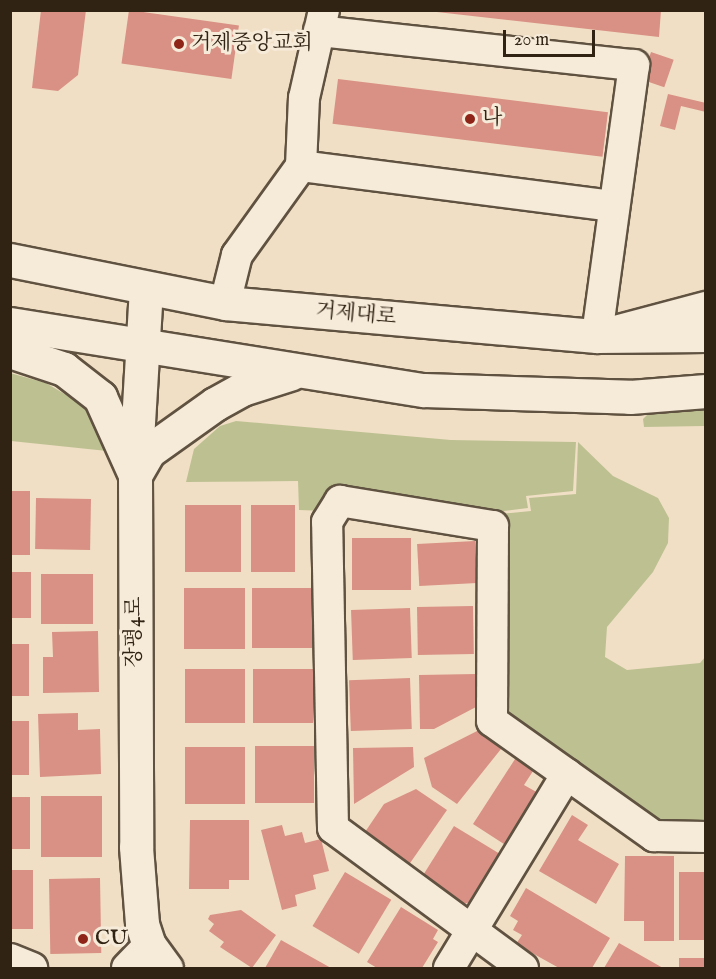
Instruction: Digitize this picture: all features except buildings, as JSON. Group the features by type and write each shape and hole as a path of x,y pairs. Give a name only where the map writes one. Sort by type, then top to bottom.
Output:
{"main road":[{"name":"거제대로","path":"10,260 225,303 597,336 705,335"},
{"name":"장평4로","path":"146,288 140,344 135,476 136,847 142,924 158,957"},
{"path":"10,324 424,390 630,397 705,391"},
{"path":"10,351 64,369 100,397 135,476"},
{"path":"135,476 149,451 215,404 280,374 312,372"}],"street":[{"path":"225,303 237,255 301,166 304,98 322,21 634,65 612,206 597,336 705,307"},
{"path":"301,166 612,206"},
{"path":"523,969 471,933 333,828 327,522 336,505 343,500 493,526 492,721 654,836 705,837"},
{"path":"449,969 567,774"},
{"path":"127,969 158,957"},
{"path":"10,959 32,969"}],"green space":[{"path":"10,373 46,383 78,402 99,424 107,451 11,441"},
{"path":"705,407 705,426 644,427 643,419 650,412"},
{"path":"236,421 451,440 576,442 573,491 526,496 528,508 496,512 325,511 299,510 298,481 186,482 194,449 220,426"},
{"path":"578,442 613,476 658,498 669,518 668,543 653,572 607,627 605,657 627,670 700,663 705,657 705,837 654,836 492,721 499,514 531,511 529,498 576,494"}],"place":[{"name":"거제중앙교회","path":"179,44"},
{"name":"나","path":"470,119"},
{"name":"CU","path":"83,939"}]}
